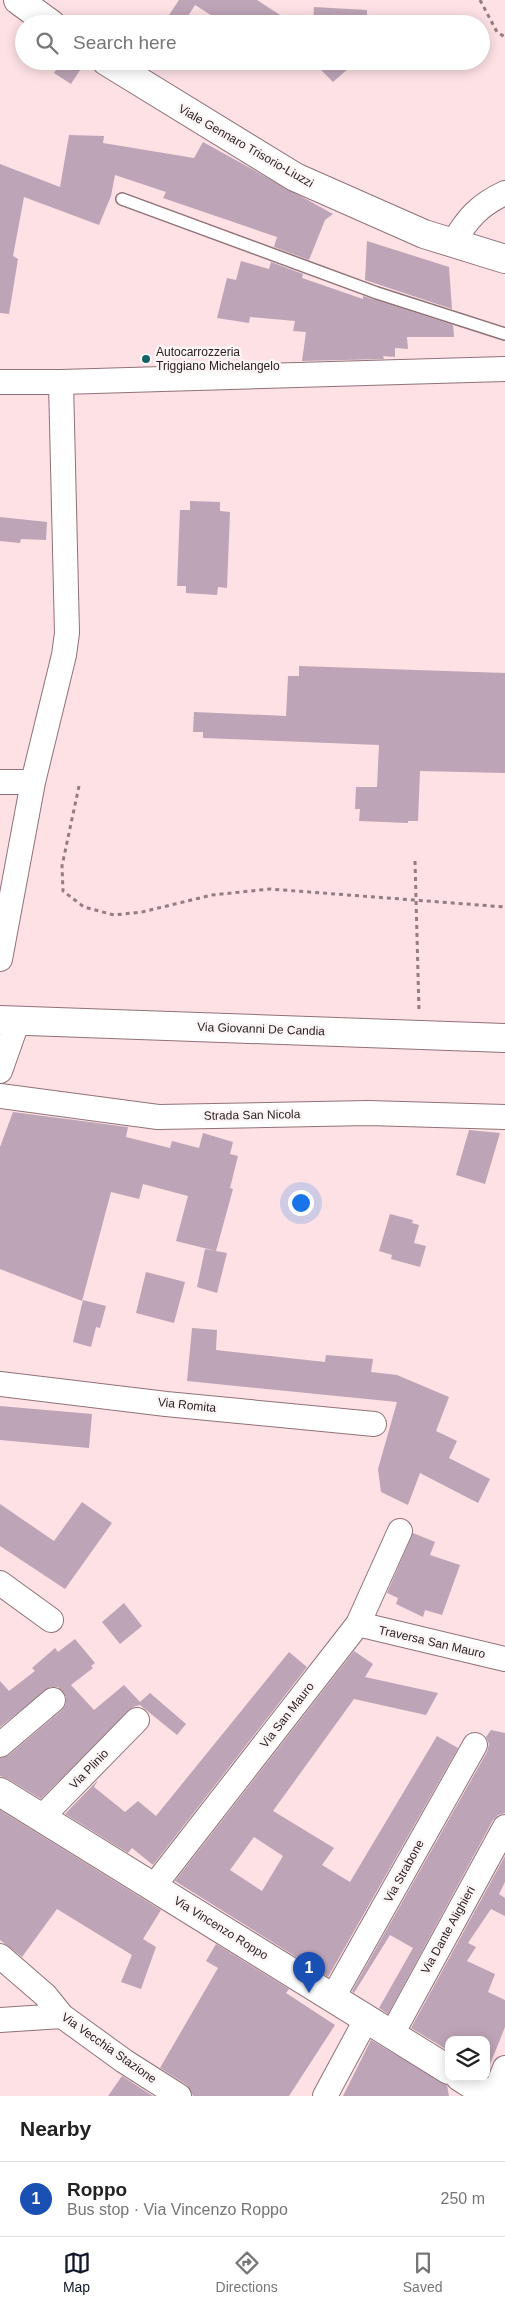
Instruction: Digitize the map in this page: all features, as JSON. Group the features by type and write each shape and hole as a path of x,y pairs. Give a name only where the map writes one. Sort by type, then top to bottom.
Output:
{"street":[{"path":"18,0 39,15"},
{"name":"Viale Gennaro Trisorio-Liuzzi","path":"121,70 295,176 424,234 505,259"},
{"path":"505,194 492,199 467,219 463,245 505,243"},
{"path":"0,382 61,382 505,369"},
{"path":"0,959 33,782 64,655 67,633 61,382"},
{"path":"0,782 33,782"},
{"path":"0,1071 9,1020"},
{"name":"Via Giovanni De Candia","path":"9,1020 505,1038"},
{"name":"Strada San Nicola","path":"0,1096 158,1117 368,1114 505,1116"},
{"name":"Via Romita","path":"0,1384 166,1404 374,1424"},
{"name":"Via San Mauro","path":"154,1886 358,1624 400,1531"},
{"path":"0,1583 52,1620"},
{"name":"Traversa San Mauro","path":"358,1624 505,1659"},
{"path":"0,1745 52,1700"},
{"name":"Via Plinio","path":"41,1818 137,1720"},
{"name":"Via Strabone","path":"333,1997 476,1745"},
{"name":"Via Vincenzo Roppo","path":"0,1792 445,2068"},
{"name":"Via Dante Alighieri","path":"392,2034 505,1827"},
{"name":"Via Vecchia Stazione","path":"0,1956 45,1995 62,2016 124,2061 179,2096"},
{"path":"0,2020 62,2016"},
{"path":"325,2096 367,2018"},
{"path":"494,2096 505,2068"},
{"name":"Via Vincenzo Roppo","path":"466,2081 490,2096"}],"lane":[{"path":"122,199 377,293 505,334"}],"path":[{"path":"480,0 488,15"},
{"path":"490,19 497,32 505,37"},
{"path":"79,786 62,866 63,891 84,907 114,914 142,912 212,895 270,889 505,907"},
{"path":"415,861 419,1034"}],"building":[{"path":"179,0 257,0 280,15 211,15 195,5 189,15 169,15"},
{"path":"314,7 367,10 367,15 314,15"},
{"path":"56,70 80,70 71,84 54,73"},
{"path":"321,70 347,70 333,82"},
{"path":"69,135 104,136 103,143 194,158 203,142 333,214 325,220 309,260 274,247 277,237 163,198 166,192 115,175 111,196 99,225 24,197 13,256 18,259 9,314 0,313 0,164 60,187"},
{"path":"367,241 449,267 452,309 365,280"},
{"path":"241,261 269,269 271,262 303,274 302,278 363,299 363,296 453,325 454,337 407,337 408,349 395,348 395,357 383,356 384,359 302,361 306,332 293,331 295,321 250,317 249,323 217,318 227,278 236,280"},
{"path":"190,501 220,502 220,511 230,512 227,588 218,587 217,595 186,593 186,586 177,586 180,510 190,510"},
{"path":"0,517 47,522 46,540 21,539 20,543 0,541"},
{"path":"299,666 505,673 505,773 420,771 418,821 408,821 408,823 359,821 360,809 355,809 356,787 377,787 379,745 203,738 203,732 193,732 194,712 286,716 288,676 299,676"},
{"path":"13,1112 128,1127 126,1137 170,1148 172,1141 199,1148 203,1133 233,1142 230,1154 238,1156 230,1188 233,1189 216,1251 176,1241 188,1196 143,1184 139,1199 111,1192 82,1301 0,1269 0,1147"},
{"path":"469,1130 500,1133 485,1184 456,1175"},
{"path":"390,1214 413,1220 412,1223 419,1225 414,1243 426,1246 420,1267 391,1259 392,1255 379,1251"},
{"path":"205,1249 227,1253 217,1293 197,1287"},
{"path":"146,1272 185,1282 174,1323 136,1313"},
{"path":"83,1300 106,1306 100,1328 96,1327 91,1347 73,1342"},
{"path":"192,1328 217,1330 216,1350 325,1362 326,1355 373,1359 371,1372 397,1375 449,1397 436,1431 457,1441 449,1458 490,1479 478,1503 420,1473 408,1505 381,1492 378,1469 397,1402 187,1381"},
{"path":"0,1406 92,1414 89,1448 0,1440"},
{"path":"82,1502 112,1523 65,1589 0,1546 0,1504 54,1541"},
{"path":"413,1533 435,1542 430,1555 460,1565 442,1615 425,1610 423,1617 396,1604 398,1598 387,1593"},
{"path":"124,1603 142,1626 120,1644 102,1622"},
{"path":"75,1639 95,1663 91,1666 93,1668 71,1685 94,1710 124,1685 140,1702 150,1693 186,1724 177,1735 140,1705 133,1707 41,1799 0,1776 0,1758 9,1755 62,1710 66,1704 66,1697 58,1687 50,1687 0,1727 0,1681 9,1691 35,1671 32,1668 55,1648 58,1652"},
{"path":"354,1651 373,1664 365,1677 438,1693 426,1715 354,1699 273,1811 334,1848 322,1865 350,1882 437,1736 458,1748 328,1977 175,1881","holes":["254,1837 283,1856 262,1891 230,1870"]},
{"path":"289,1652 307,1667 153,1865 132,1848 128,1853 65,1814 98,1780 94,1787 125,1812 138,1801 156,1816"},
{"path":"491,1730 505,1733 505,1813 498,1815 493,1820 388,2014 379,2008 413,1948 390,1935 354,1993 352,1991 487,1752 489,1744 486,1737"},
{"path":"0,1810 161,1910 143,1939 156,1947 141,1989 121,1982 132,1955 57,1909 22,1957 0,1940"},
{"path":"505,1856 505,1882 499,1894 505,1898 505,1916 491,1909 468,1943 476,1947 467,1961 495,1974 488,1992 505,2000 505,2027 490,2064 490,2036 445,2036 445,2049 411,2028"},
{"path":"216,1944 289,1989 286,1993 335,2025 289,2096 193,2096 187,2085 160,2068 218,1968 206,1961"},
{"path":"371,2040 447,2085 449,2096 343,2096"},
{"path":"122,2076 153,2096 108,2096"}],"place":[{"name":"Autocarrozzeria Triggiano Michelangelo","path":"146,359"},
{"name":"Roppo","path":"309,1993"}]}
